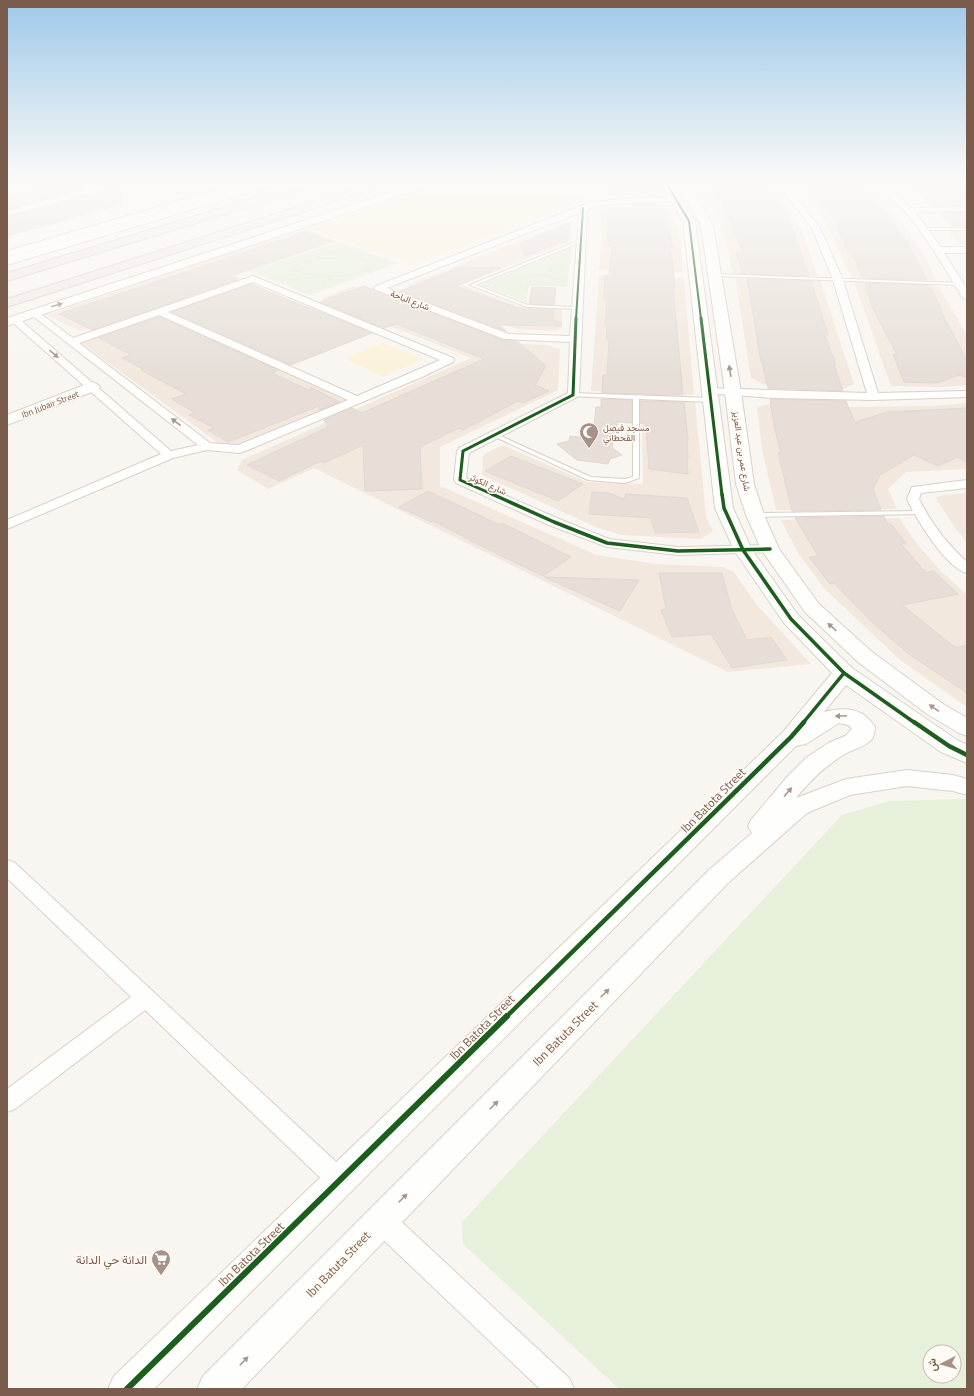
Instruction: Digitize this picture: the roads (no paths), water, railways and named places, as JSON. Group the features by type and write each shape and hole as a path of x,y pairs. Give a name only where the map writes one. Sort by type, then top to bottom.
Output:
{"highway":[{"path":"7,277 102,248"},
{"path":"7,303 180,248"}],"street":[{"path":"7,254 26,248"},
{"path":"7,261 50,248"},
{"path":"11,320 231,248"},
{"name":"شارع الباحة","path":"481,248 379,288 508,337 575,339"},
{"path":"573,395 576,308 575,284 581,248"},
{"path":"692,248 724,508 743,550 791,619 844,673 950,746 967,755"},
{"name":"شارع عمر بن عبد العزيز","path":"711,248 733,392 745,484 754,514 770,549 812,608 866,657 935,709 967,728"},
{"path":"825,248 838,280 874,397"},
{"path":"938,250 967,250"},
{"path":"938,250 967,297"},
{"path":"7,525 169,455 207,446 239,449 418,375 449,360 253,279 72,342"},
{"path":"160,312 357,400"},
{"path":"34,313 207,446"},
{"path":"11,320 87,383 169,455"},
{"name":"Ibn Jubair Street","path":"7,406 87,383"},
{"name":"Ibn Jubair Street","path":"7,420 87,383"},
{"path":"710,395 733,392 804,396 874,397 967,394"},
{"name":"شارع الكوثر","path":"573,395 463,451 460,480 554,522 607,542 678,551 770,549"},
{"path":"967,484 916,490 912,499 932,533 958,562 967,569"},
{"name":"Ibn Batota Street","path":"127,1389 791,737 844,673"},
{"path":"719,876 795,784 814,764 836,749 853,741 863,734 864,727 852,717 844,714 835,716 771,756"},
{"name":"Ibn Batuta Street","path":"216,1389 719,876 798,806 846,787 907,778 953,783 967,787"},
{"path":"7,867 340,1181"},
{"path":"7,1102 145,998"},
{"path":"381,1220 560,1389"}],"lane":[{"path":"565,248 472,286 527,306 576,308"},
{"path":"715,275 959,284"},
{"path":"573,395 636,397 710,395"},
{"path":"494,435 590,479 625,480 636,478 636,397"},
{"path":"754,514 919,512"}],"place":[{"name":"مسجد فيصل القحطاني","path":"589,449"},
{"name":"الدانة حي الدانة","path":"161,1276"}]}
